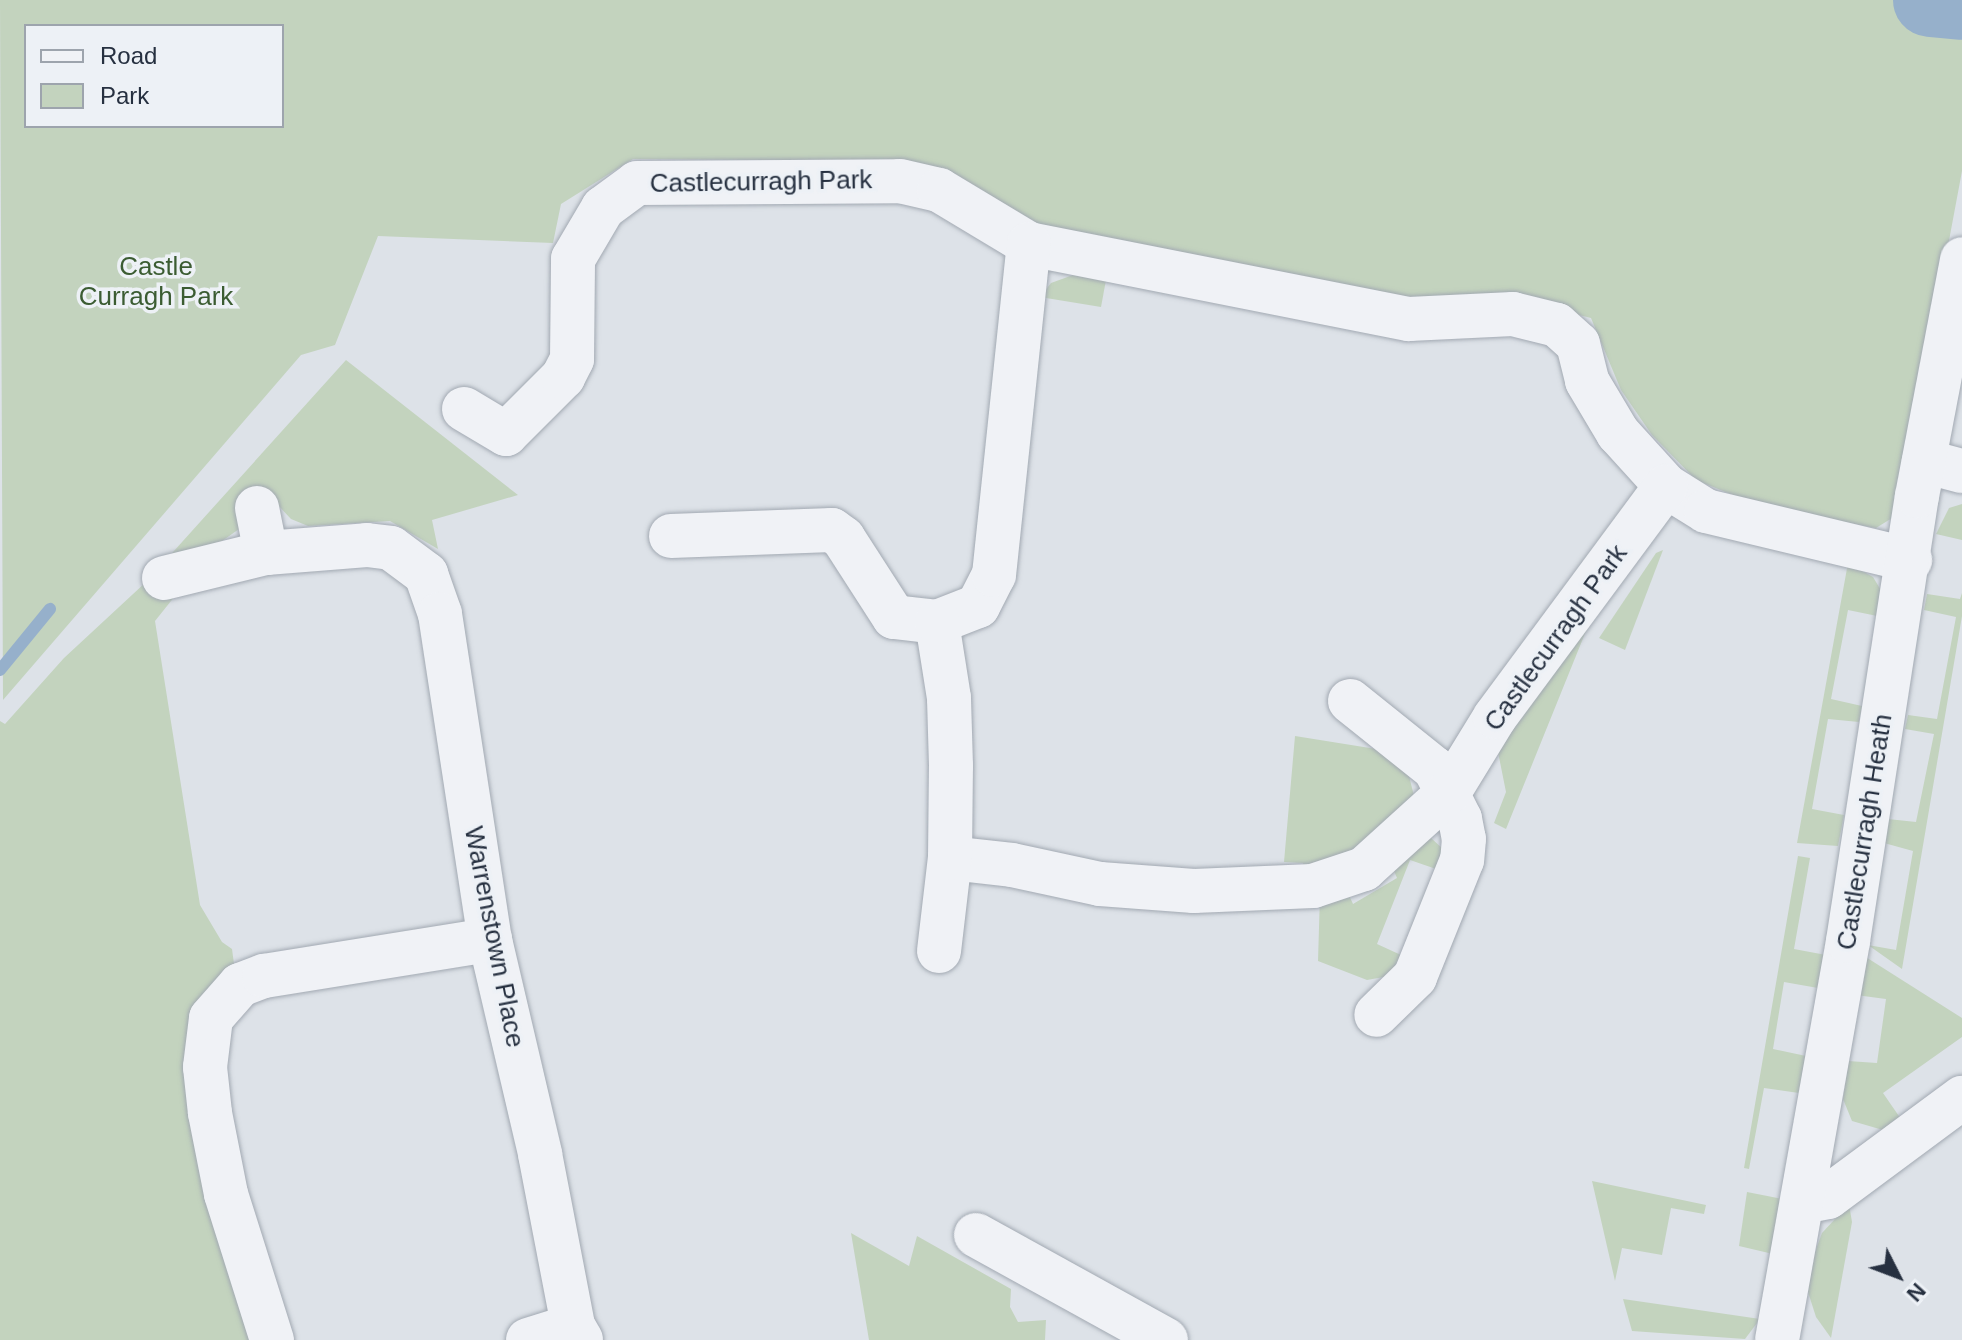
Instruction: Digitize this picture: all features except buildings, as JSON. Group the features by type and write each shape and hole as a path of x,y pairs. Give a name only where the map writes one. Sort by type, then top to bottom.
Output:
{"street":[{"name":"Castlecurragh Park","path":"464,409 506,434 563,377 572,359 573,259 603,208 637,183 900,181 939,190 1029,244 1409,319 1513,314 1557,325 1578,344 1587,381 1618,433 1666,486 1706,511 1910,560"},
{"path":"671,536 832,530 850,547 894,617 937,622 978,606 994,575 1029,244"},
{"name":"Castlecurragh Heath","path":"1777,1340 1803,1202 1910,560 1943,466 1962,259"},
{"name":"Castlecurragh Park","path":"950,858 1012,865 1100,884 1194,891 1313,886 1364,869 1449,792 1495,717 1666,486"},
{"path":"164,578 266,553 257,508"},
{"name":"Warrenstown Place","path":"266,553 367,545 391,548 426,574 440,614 490,940 540,1154 577,1333"},
{"path":"937,622 949,698 950,858 939,951"},
{"path":"1350,701 1435,769 1460,819 1462,860 1415,977 1376,1015"},
{"path":"272,1340 226,1194 210,1113 205,1067 211,1018 240,985 264,976 490,940"},
{"path":"1803,1202 1828,1197 1962,1098"},
{"path":"976,1235 1082,1311 1166,1340"},
{"path":"528,1340 577,1333"}],"green space":[{"name":"Castle Curragh Park","path":"0,0 1962,0 1962,171 1900,503 1897,515 1876,528 1765,508 1696,480 1652,435 1621,390 1591,318 1523,301 1416,304 1042,230 877,161 633,159 561,204 553,243 378,236 335,345 301,355 3,700"},
{"path":"1073,275 1106,280 1101,307 1040,297 1051,283"},
{"path":"346,360 518,495 432,520 438,549 390,521 308,526 291,519 276,503 215,546 155,621 200,905 222,942 232,949 234,964 197,1001 251,1340 0,1340 0,721 5,724 64,658 146,582"},
{"path":"1962,504 1962,540 1936,534 1949,508"},
{"path":"1663,550 1625,650 1599,638 1656,553"},
{"path":"1848,563 1873,577 1882,592 1882,617 1848,610 1831,699 1862,706 1859,722 1828,719 1812,809 1844,815 1838,846 1797,843"},
{"path":"1962,593 1962,616 1902,969 1868,945 1896,950 1913,851 1884,843 1888,819 1916,822 1934,734 1905,729 1908,715 1937,719 1956,617 1924,610 1927,594 1960,599"},
{"path":"1586,631 1506,829 1494,823 1506,792 1497,747"},
{"path":"1295,736 1376,749 1409,776 1415,800 1388,835 1303,875 1303,863 1284,862"},
{"path":"1431,838 1443,849 1439,870 1410,860 1377,944 1401,955 1389,976 1367,980 1318,961 1320,894 1346,889 1353,904 1397,878 1391,864"},
{"path":"1798,856 1810,858 1794,949 1826,955 1818,988 1784,982 1773,1049 1806,1056 1799,1093 1764,1088 1749,1169 1744,1168"},
{"path":"1861,954 1962,1018 1962,1037 1883,1093 1903,1122 1883,1130 1852,1121 1843,1099 1848,1061 1877,1063 1886,999 1856,995"},
{"path":"1592,1181 1706,1205 1704,1214 1671,1208 1662,1255 1622,1248 1615,1281"},
{"path":"1747,1192 1783,1199 1773,1254 1739,1246"},
{"path":"1849,1204 1852,1222 1831,1338 1816,1317 1808,1292 1811,1263 1822,1233"},
{"path":"851,1233 909,1266 917,1236 1011,1289 1010,1307 1018,1322 1046,1320 1045,1340 869,1340"},
{"path":"1623,1299 1760,1319 1745,1339 1632,1331"}],"waterway":[{"path":"1930,0 1962,3"},
{"path":"0,670 50,609"}]}
